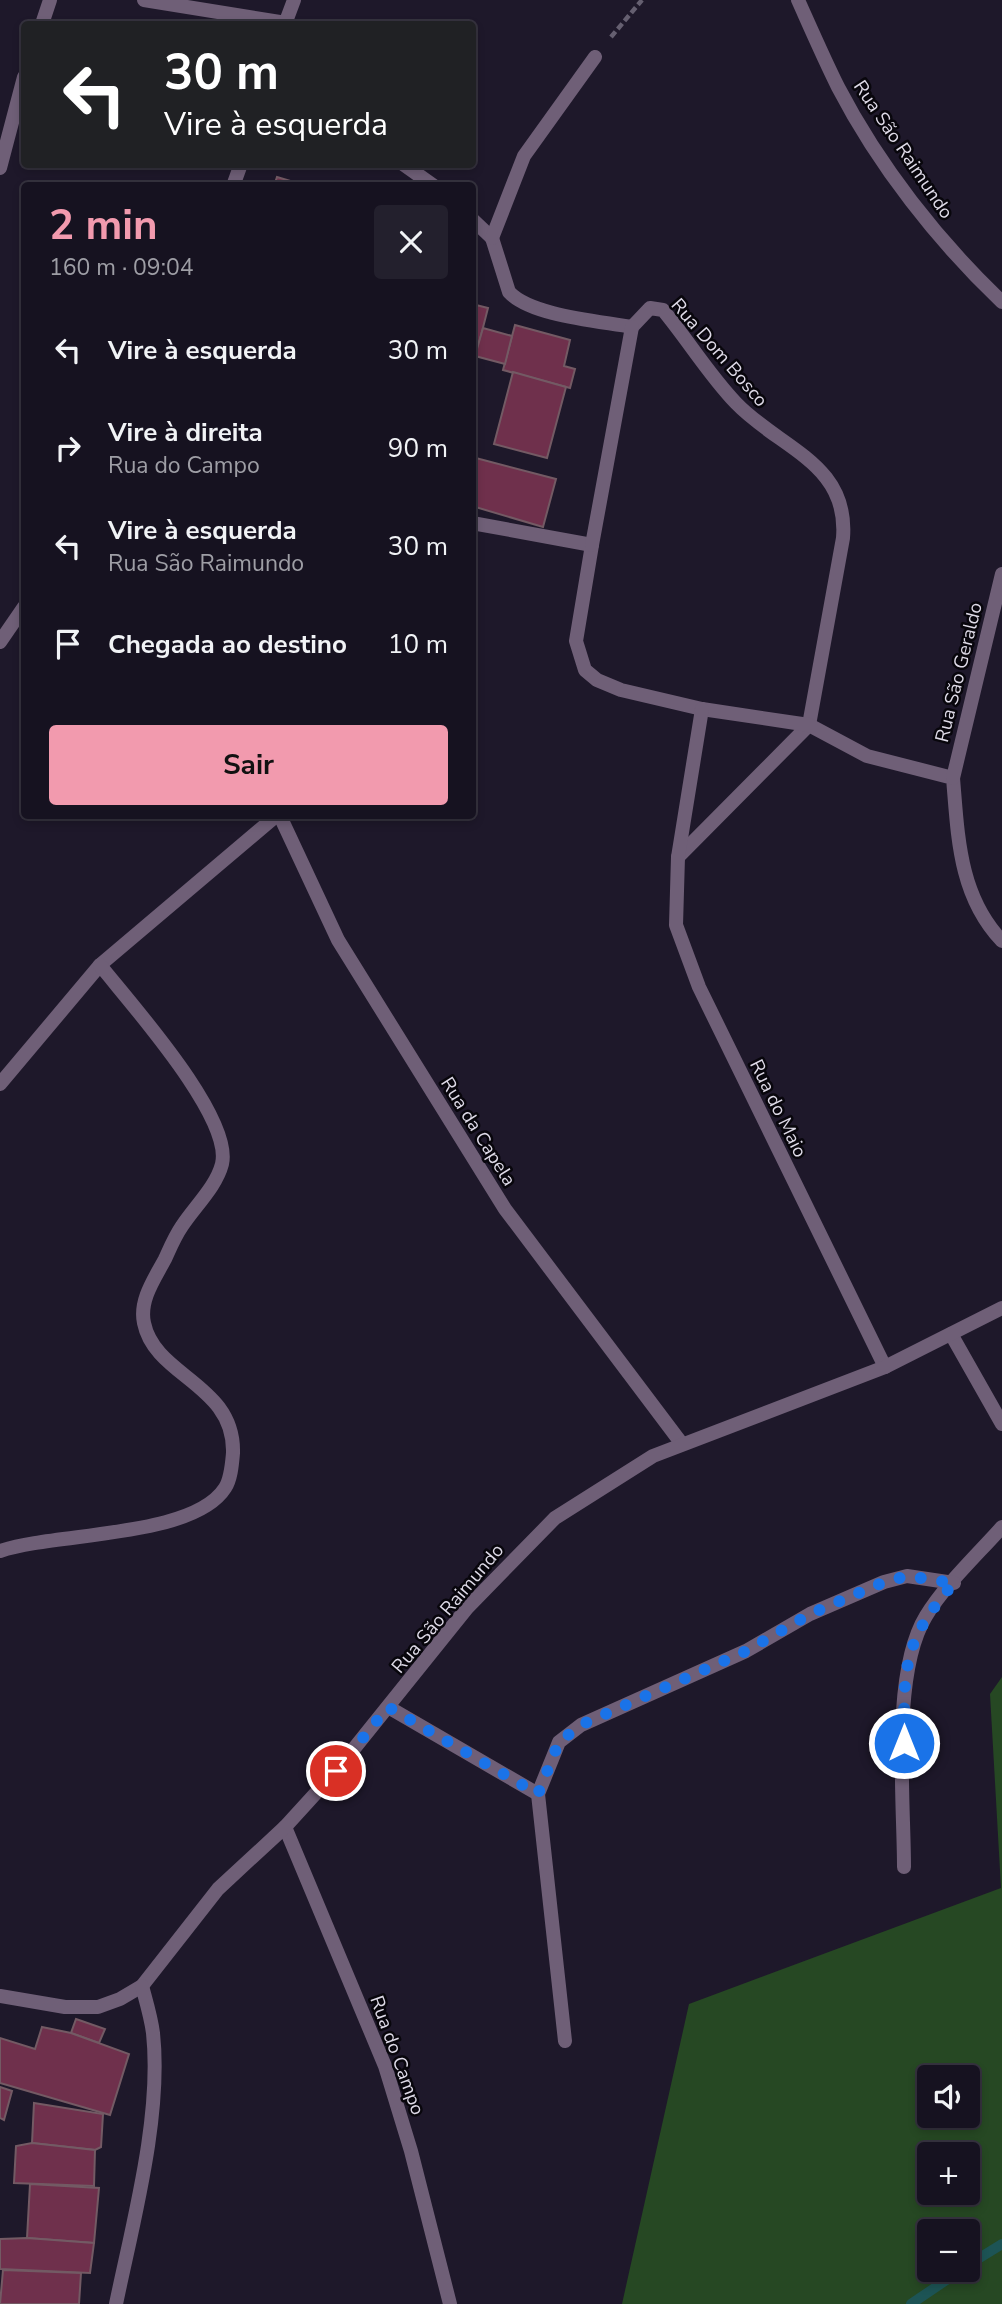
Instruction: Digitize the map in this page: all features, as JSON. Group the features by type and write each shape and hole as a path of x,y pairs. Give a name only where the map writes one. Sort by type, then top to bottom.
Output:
{"street":[{"path":"43,21 50,0"},
{"path":"144,0 268,21"},
{"path":"287,21 294,0"},
{"name":"Rua São Raimundo","path":"798,0 839,88 908,195 943,241 1002,302"},
{"path":"492,238 524,156 595,57"},
{"path":"0,168 21,88"},
{"path":"409,168 428,182"},
{"path":"476,223 492,238 509,292 515,299 554,312 632,327 576,641 585,670 597,680 621,690 702,709 809,724 867,755 953,778"},
{"name":"Rua Dom Bosco","path":"632,327 650,308 663,310 733,400 752,420 820,470 839,496 845,517 844,538 809,724"},
{"path":"476,524 592,545"},
{"name":"Rua São Geraldo","path":"1002,574 953,778 961,863 977,909 1002,941"},
{"path":"0,642 21,611"},
{"name":"Rua do Maio","path":"702,709 678,857 676,925 699,987 885,1367"},
{"path":"678,857 809,724"},
{"path":"0,1084 100,965 274,819"},
{"name":"Rua da Capela","path":"279,819 338,940 505,1209 682,1444"},
{"path":"0,1551 46,1540 145,1527 201,1510 214,1501 226,1487 232,1464 231,1426 222,1411 156,1348 144,1322 143,1308 145,1297 180,1228 218,1173 222,1143 212,1116 195,1087 100,965"},
{"name":"Rua São Raimundo","path":"0,1996 65,2007 97,2007 120,1999 142,1986 218,1889 285,1827 388,1707 467,1608 555,1518 653,1456 885,1367 1002,1308"},
{"path":"951,1334 1002,1424"},
{"path":"904,1867 904,1694 910,1650 927,1614 1002,1527"},
{"path":"565,2041 538,1794 559,1742 581,1725 746,1651 810,1614 884,1582 907,1576 954,1583"},
{"path":"388,1707 538,1794"},
{"name":"Rua do Campo","path":"285,1827 385,2066 411,2151 450,2304"},
{"path":"116,2304 149,2130 154,2068 153,2032 142,1986"}],"path":[{"path":"595,57 642,0"}],"green space":[{"path":"1002,1677 1002,2304 622,2304 689,2004 1001,1888 990,1694"}],"building":[{"path":"277,177 294,182 275,182"},
{"path":"476,305 488,308 476,351"},
{"path":"515,325 570,340 564,366 575,369 570,388 503,370"},
{"path":"483,328 512,336 505,364 476,356"},
{"path":"513,372 566,387 547,458 494,444"},
{"path":"476,458 556,479 543,527 476,507"},
{"path":"76,2019 105,2029 99,2043 71,2033"},
{"path":"42,2027 71,2033 129,2054 110,2115 0,2083 0,2038 35,2049"},
{"path":"0,2087 12,2091 4,2120 0,2118"},
{"path":"34,2103 103,2114 101,2147 95,2150 32,2143"},
{"path":"32,2143 95,2150 94,2186 14,2183 16,2146"},
{"path":"30,2184 99,2188 94,2243 27,2238"},
{"path":"27,2238 94,2243 90,2273 0,2269 0,2239"},
{"path":"3,2270 81,2273 79,2304 0,2304"}],"waterway":[{"path":"980,2258 1002,2244"},
{"path":"911,2304 943,2282"}],"route":[{"path":"336,1771 388,1707 538,1794 559,1742 581,1725 746,1651 810,1614 884,1582 907,1576 954,1583 927,1614 910,1650 904,1694 904,1743"}]}
